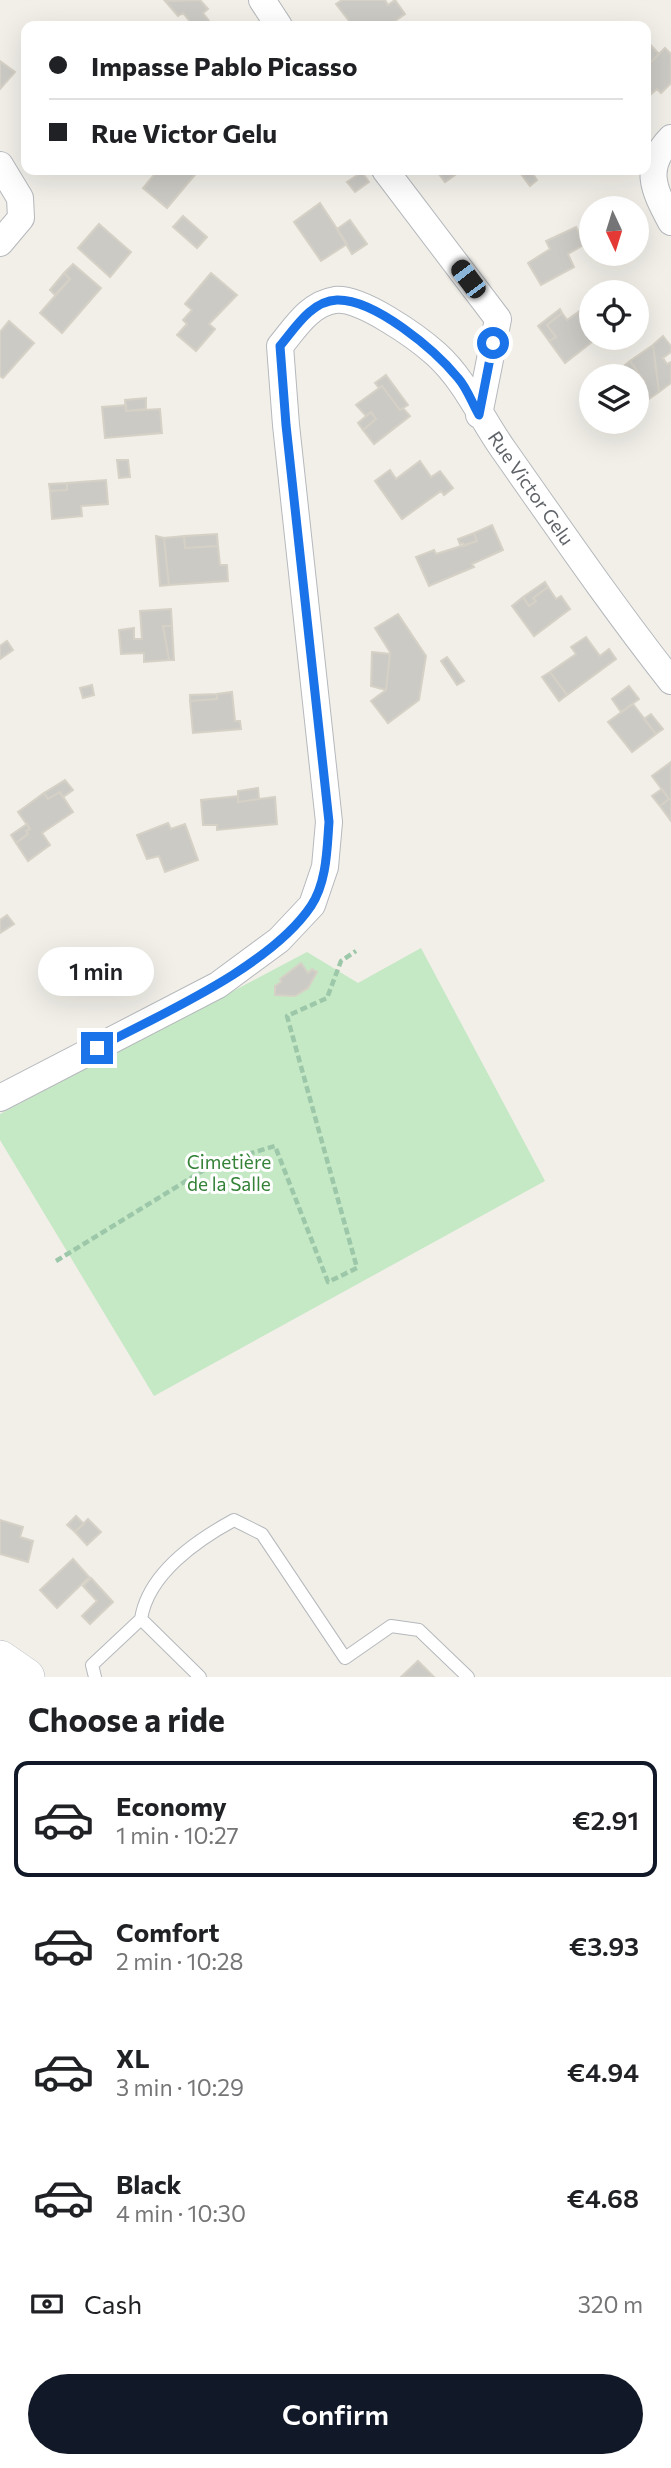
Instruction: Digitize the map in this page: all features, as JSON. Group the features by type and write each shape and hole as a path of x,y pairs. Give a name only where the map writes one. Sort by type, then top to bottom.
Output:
{"street":[{"path":"262,0 276,21"},
{"path":"671,138 660,149 652,170 655,189 671,222"},
{"path":"0,165 20,198 21,218 0,243"},
{"path":"389,175 498,319 479,415"},
{"name":"Rue Victor Gelu","path":"0,1098 218,985 279,940 312,905 325,867 329,822 286,425 280,346 309,311 336,300 368,306 435,353 460,380 479,415 671,681"},
{"path":"0,1659 26,1677"}],"lane":[{"path":"95,1677 92,1665 141,1619 143,1601 166,1571 205,1536 234,1520 262,1534 345,1658 391,1626 419,1630 468,1677"},
{"path":"141,1619 200,1677"}],"path":[{"path":"55,1261 212,1165 275,1146 328,1282 357,1268 287,1016 327,998 341,961 356,951"}],"green space":[{"name":"Cimetière de la Salle","path":"421,948 545,1181 154,1396 0,1140 0,1114 307,952 358,983"}],"building":[{"path":"200,0 208,9 203,13 209,21 189,21 183,13 178,16 165,1"},
{"path":"342,0 385,0 388,5 395,0 405,14 395,21 349,21 336,4"},
{"path":"651,45 659,54 651,62"},
{"path":"665,48 671,54 671,83 661,93 657,89 651,94 651,62"},
{"path":"0,61 15,72 0,89"},
{"path":"154,175 195,175 167,208 143,188"},
{"path":"358,175 364,175 369,182 355,192 347,182"},
{"path":"440,175 455,175 445,182"},
{"path":"522,175 534,175 537,180 530,186"},
{"path":"320,203 347,244 321,261 294,222"},
{"path":"183,216 207,237 197,248 173,227"},
{"path":"350,220 367,244 352,254 337,229"},
{"path":"99,224 131,252 110,277 78,248"},
{"path":"576,227 579,233 579,248 568,254 574,267 541,285 528,263 550,249 546,241"},
{"path":"73,264 101,288 62,333 40,313 70,279 64,273"},
{"path":"64,273 70,279 55,295 50,290"},
{"path":"211,273 237,295 209,324 215,329 196,351 177,335 187,324 183,320 192,310 185,304"},
{"path":"560,309 562,313 547,325 556,337 549,341 538,326"},
{"path":"579,311 579,350 582,350 565,363 549,341 556,337 547,325 562,313 567,320"},
{"path":"9,321 34,343 3,378 0,376 0,332"},
{"path":"663,336 671,346 671,352 663,358 667,364 671,362 671,383 659,392 653,345"},
{"path":"653,345 659,392 649,399 649,364 632,364 630,361"},
{"path":"386,375 408,405 400,410 382,386 379,388 375,383"},
{"path":"382,386 400,410 403,408 410,416 374,444 363,430 376,419 371,412 366,416 356,405"},
{"path":"146,398 146,409 126,411 125,400"},
{"path":"126,405 126,411 160,409 162,433 105,438 102,407"},
{"path":"371,412 376,419 363,430 358,423"},
{"path":"117,460 128,460 130,477 119,478"},
{"path":"420,461 431,477 440,471 453,488 444,495 441,491 402,519 375,481 390,470 396,479"},
{"path":"106,480 108,504 81,506 82,516 52,519 50,491 67,490 67,483"},
{"path":"67,483 67,490 50,491 49,484"},
{"path":"492,525 503,550 472,564 474,567 429,586 416,557 434,550 436,554 477,541 474,533"},
{"path":"474,533 477,541 464,546 463,543 460,544 458,539"},
{"path":"217,534 218,546 185,548 184,536"},
{"path":"156,536 164,538 169,585 160,586"},
{"path":"184,536 185,548 218,546 220,565 227,565 228,581 169,585 164,538"},
{"path":"545,582 548,587 533,598 536,601 529,606 523,597"},
{"path":"548,587 556,599 561,596 570,609 534,636 512,606 523,597 529,606 536,601 533,598"},
{"path":"171,609 172,626 163,626 169,660 144,662 144,653 121,654 119,630 134,628 134,639 142,639 140,611"},
{"path":"398,614 426,656 419,700 388,723 371,701 386,690 390,652 375,628"},
{"path":"163,626 172,626 174,660 169,660"},
{"path":"586,637 600,656 609,649 616,659 567,695 550,672 576,654 571,647"},
{"path":"7,641 13,650 0,659 0,646"},
{"path":"372,652 390,654 386,690 371,686"},
{"path":"447,657 464,681 457,685 441,661"},
{"path":"550,672 567,695 559,701 542,677"},
{"path":"92,685 94,695 83,698 80,688"},
{"path":"629,686 639,699 621,712 612,699"},
{"path":"232,692 235,721 240,721 241,729 193,733 190,701 217,699 217,694"},
{"path":"217,694 217,699 190,701 190,695"},
{"path":"633,704 656,734 632,752 608,722"},
{"path":"651,714 663,729 656,734 644,719"},
{"path":"671,762 671,821 660,806 669,799 652,776"},
{"path":"65,780 73,790 63,797 60,792 48,799 44,793"},
{"path":"258,788 259,799 238,802 238,791"},
{"path":"662,789 669,799 660,806 652,796"},
{"path":"60,792 73,812 42,833 50,845 28,861 16,843 28,834 26,831 30,829 18,812 44,793 48,799"},
{"path":"238,796 238,802 275,797 277,824 217,830 217,825 203,825 201,800"},
{"path":"168,823 171,829 185,824 198,860 165,872 159,856 147,859 137,835"},
{"path":"27,824 30,829 26,831 28,834 16,843 11,835"},
{"path":"7,915 14,924 0,933 0,920"},
{"path":"301,963 308,973 312,969 317,972 308,988 295,996 275,995 275,986 281,982 280,979"},
{"path":"76,1516 84,1524 75,1532 67,1525"},
{"path":"88,1519 101,1532 87,1545 75,1532"},
{"path":"0,1520 23,1527 20,1537 33,1541 28,1562 0,1554"},
{"path":"73,1559 89,1577 57,1608 40,1590"},
{"path":"91,1578 113,1602 90,1624 82,1616 97,1601 83,1586"},
{"path":"418,1661 434,1677 401,1677"}],"route":[{"path":"97,1048 218,985 279,940 312,905 325,867 329,822 286,425 280,346 309,311 336,300 368,306 435,353 460,380 479,415 493,343"}]}
